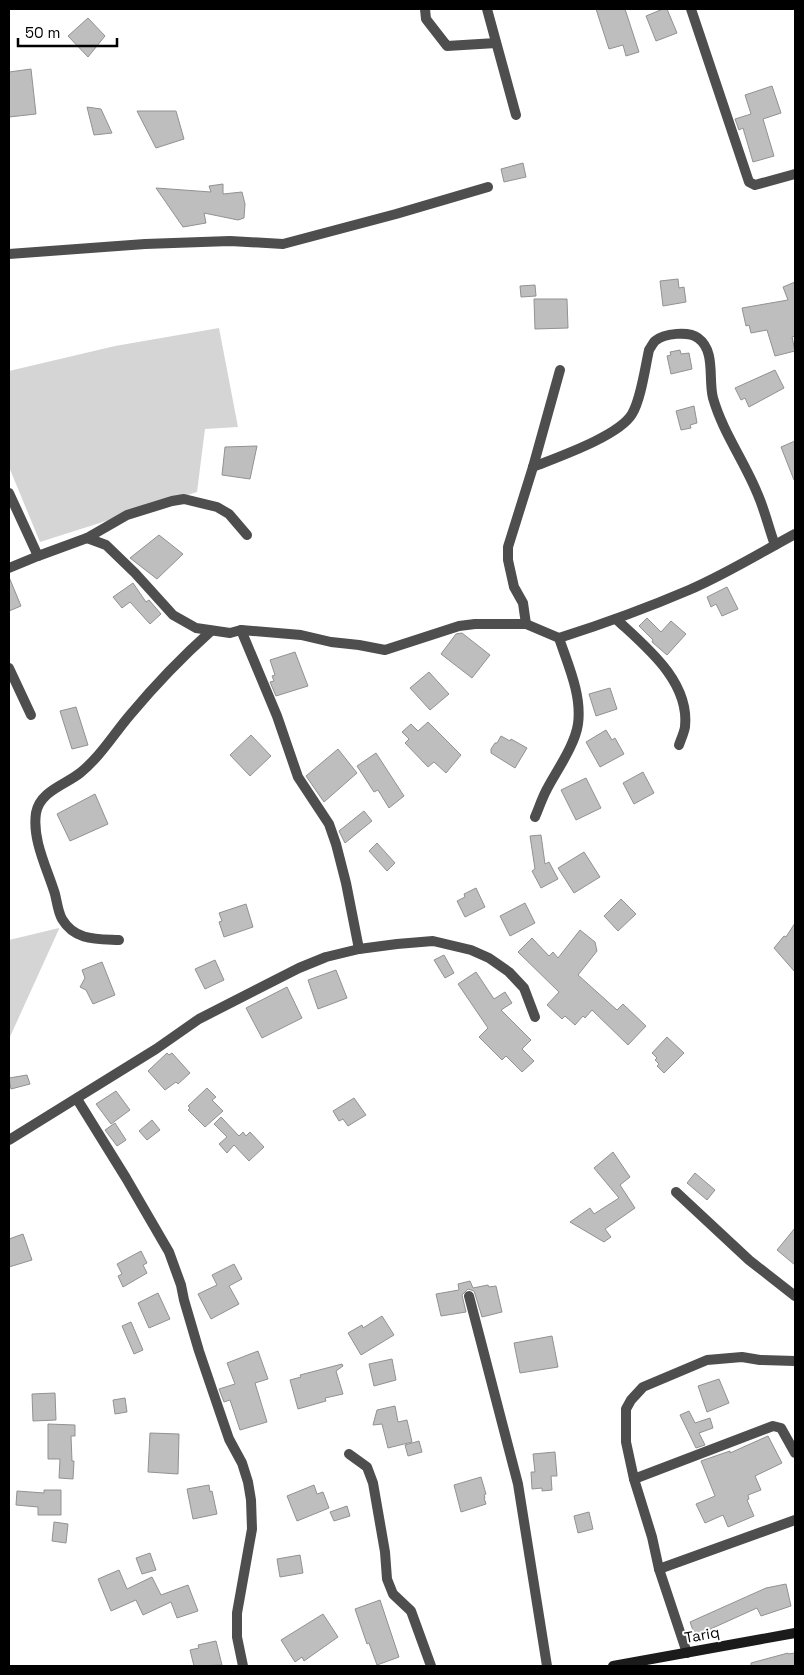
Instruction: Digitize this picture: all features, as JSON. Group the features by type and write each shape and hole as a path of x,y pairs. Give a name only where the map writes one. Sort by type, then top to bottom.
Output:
{"main road":[{"name":"Tariq","path":"614,1666 795,1633"}],"street":[{"path":"425,9 426,19 447,46 496,43"},
{"path":"487,9 516,115"},
{"path":"691,9 749,182 755,185 795,174"},
{"path":"9,254 145,244 230,241 283,244 488,187"},
{"path":"534,467 580,448 613,432 623,424 632,415 652,344 657,339 686,332 699,338 709,351 710,382 713,399 722,422 758,494 775,546"},
{"path":"526,624 523,603 512,580 508,560 508,547 534,467 560,370"},
{"path":"9,493 38,556"},
{"path":"9,568 87,538 127,515 184,499 217,508 230,514 247,535"},
{"path":"87,538 106,545 121,558 173,615 196,628 230,633 241,630 301,635 331,642 385,650 459,626 498,623 526,624 559,638 616,619 690,590 727,572 795,534"},
{"path":"616,619 671,676 683,708 684,727 679,745"},
{"path":"241,630 277,716 298,777 329,824 346,883 359,949"},
{"path":"119,940 92,939 73,933 62,918 43,860 36,831 36,812 40,801 79,773 97,757 153,688 212,631"},
{"path":"535,817 546,791 567,754 578,724 578,703 575,689 559,638"},
{"path":"9,668 31,715"},
{"path":"9,1140 156,1049 199,1019 299,968 326,957 359,949 433,941 471,950 489,958 509,972 524,988 535,1017"},
{"path":"77,1099 169,1252 181,1285 199,1351 229,1439 242,1463 248,1482 252,1529 237,1614 237,1637 243,1666"},
{"path":"676,1192 749,1260 795,1296"},
{"path":"469,1296 518,1484 547,1666"},
{"path":"687,1653 659,1569 652,1537 634,1479 626,1442 626,1409 631,1400 643,1387 707,1360 742,1357 760,1360 795,1361"},
{"path":"634,1479 773,1426 781,1428 795,1453"},
{"path":"349,1454 367,1468 374,1483 388,1579 393,1594 411,1611 431,1666"},
{"path":"659,1569 795,1520"}],"shaded area":[{"path":"219,328 238,427 205,429 197,492 40,542 9,467 9,371 115,346"},
{"path":"59,929 9,1039 9,940"}],"building":[{"path":"596,9 625,9 639,52 626,56 623,45 609,49"},
{"path":"667,9 677,33 656,41 646,16"},
{"path":"88,18 105,36 88,57 68,36"},
{"path":"31,69 36,114 9,117 9,72"},
{"path":"772,86 781,113 763,119 774,156 753,162 743,128 739,130 735,119 751,114 745,95"},
{"path":"87,107 101,109 112,133 94,135"},
{"path":"137,111 176,111 184,139 156,148"},
{"path":"523,163 526,177 504,182 501,169"},
{"path":"223,184 223,194 242,192 245,204 244,218 238,220 204,213 206,223 183,227 156,188 211,192 209,186"},
{"path":"678,279 679,288 684,287 686,302 663,306 660,281"},
{"path":"795,282 795,336 792,337 795,351 775,356 767,330 751,333 749,325 746,326 742,308 788,300 783,287"},
{"path":"535,285 536,296 521,297 520,286"},
{"path":"534,299 567,299 568,328 535,329"},
{"path":"680,350 681,354 689,353 692,369 671,374 667,356 671,355 670,352"},
{"path":"775,370 784,388 749,407 745,398 741,400 735,388"},
{"path":"694,406 697,423 690,425 691,428 681,430 676,411"},
{"path":"795,441 795,480 794,480 781,447"},
{"path":"257,446 250,479 222,475 225,447"},
{"path":"159,535 183,554 157,579 130,558"},
{"path":"9,577 21,606 9,611"},
{"path":"133,583 146,602 149,600 161,614 150,624 130,602 122,608 113,597"},
{"path":"727,587 738,609 722,616 716,604 711,607 707,597"},
{"path":"647,618 661,632 671,621 686,634 667,655 652,642 653,640 639,626"},
{"path":"462,633 490,655 472,678 441,654 456,634"},
{"path":"295,652 308,686 276,696 270,682 274,681 272,676 275,675 270,660"},
{"path":"429,672 449,694 430,710 410,688"},
{"path":"610,688 617,709 596,716 589,694"},
{"path":"76,707 88,745 72,749 60,711"},
{"path":"428,722 461,755 446,773 434,762 428,767 405,743 409,739 402,732 411,724 418,731"},
{"path":"606,730 612,740 615,738 624,754 600,767 586,742"},
{"path":"251,735 271,756 250,776 230,755"},
{"path":"501,736 527,748 515,768 491,753 491,749"},
{"path":"338,749 357,773 324,802 306,776"},
{"path":"376,753 404,796 389,808 378,790 374,792 357,766"},
{"path":"643,772 654,793 634,804 623,783"},
{"path":"586,778 601,808 576,820 561,790"},
{"path":"95,794 108,824 70,841 57,814"},
{"path":"364,811 372,821 345,843 339,831"},
{"path":"541,835 545,864 549,862 558,879 541,888 532,871 535,869 530,836"},
{"path":"377,843 395,863 387,871 369,851"},
{"path":"584,852 600,877 574,893 558,868"},
{"path":"476,888 485,907 465,917 457,901 465,897 464,894"},
{"path":"621,899 636,914 618,931 604,916"},
{"path":"525,903 535,923 510,936 500,916"},
{"path":"246,904 253,927 224,937 219,922 222,921 219,913"},
{"path":"795,923 795,972 774,948 784,936 786,937"},
{"path":"580,930 595,942 597,951 578,975 617,1010 623,1004 646,1026 628,1045 592,1010 575,1025 565,1016 562,1019 547,1005 559,992 518,952 532,938 549,956 553,952 558,958"},
{"path":"444,955 454,973 445,978 434,960"},
{"path":"215,960 224,980 205,989 195,969"},
{"path":"102,962 115,995 93,1004 86,990 80,987 85,978 82,970"},
{"path":"336,970 347,998 318,1009 308,980"},
{"path":"476,972 494,999 505,992 512,1003 501,1010 531,1040 522,1049 534,1061 522,1072 506,1056 502,1060 479,1037 488,1028 458,984"},
{"path":"287,987 302,1018 262,1038 246,1008"},
{"path":"667,1037 684,1053 664,1073 657,1066 659,1064 655,1060 657,1058 652,1053"},
{"path":"167,1053 169,1055 172,1053 190,1073 178,1084 176,1082 165,1090 148,1071"},
{"path":"27,1075 30,1084 11,1089 9,1078"},
{"path":"207,1088 216,1097 212,1100 223,1111 205,1127 188,1110 190,1108 188,1106"},
{"path":"116,1091 130,1110 111,1124 96,1104"},
{"path":"354,1098 366,1115 348,1126 343,1119 339,1121 333,1111"},
{"path":"221,1117 239,1136 243,1132 246,1136 250,1132 264,1147 249,1161 234,1145 227,1153 219,1144 227,1137 214,1124"},
{"path":"152,1120 160,1130 147,1140 139,1131"},
{"path":"115,1123 126,1140 117,1146 105,1130"},
{"path":"613,1152 630,1177 620,1185 635,1208 605,1229 611,1237 604,1242 570,1222 590,1208 594,1214 619,1198 594,1168"},
{"path":"695,1173 715,1190 707,1200 687,1183"},
{"path":"795,1228 795,1265 777,1250"},
{"path":"23,1234 32,1260 9,1267 9,1239"},
{"path":"141,1251 147,1263 143,1265 147,1273 123,1287 118,1276 122,1274 117,1264"},
{"path":"234,1264 242,1279 229,1286 239,1304 211,1319 198,1294 217,1285 212,1275"},
{"path":"470,1281 473,1288 488,1285 489,1287 496,1286 502,1312 482,1317 474,1291 468,1289 462,1295 466,1312 441,1316 436,1294 459,1290 458,1284"},
{"path":"158,1293 170,1319 149,1328 138,1303"},
{"path":"382,1316 394,1335 361,1355 348,1333 362,1325 363,1328"},
{"path":"131,1322 143,1350 134,1354 122,1326"},
{"path":"552,1336 558,1367 520,1373 514,1343"},
{"path":"258,1351 268,1379 255,1383 267,1422 240,1430 230,1400 224,1402 219,1389 235,1384 227,1363"},
{"path":"392,1359 396,1380 374,1386 369,1364"},
{"path":"342,1364 343,1366 336,1371 343,1394 325,1398 326,1401 298,1409 290,1380 301,1377 300,1375"},
{"path":"719,1379 729,1403 707,1412 698,1386"},
{"path":"55,1393 56,1420 33,1421 32,1394"},
{"path":"125,1398 127,1412 115,1414 113,1400"},
{"path":"395,1406 398,1422 407,1420 412,1442 388,1448 382,1424 373,1425 377,1410"},
{"path":"689,1411 695,1423 710,1418 713,1428 699,1433 705,1445 696,1448 680,1415"},
{"path":"48,1424 75,1425 75,1436 71,1436 72,1461 74,1461 73,1479 59,1478 60,1459 48,1459"},
{"path":"150,1433 179,1434 178,1474 148,1472"},
{"path":"768,1436 782,1463 755,1476 761,1490 748,1495 749,1499 747,1500 754,1516 728,1527 723,1515 705,1523 696,1504 715,1496 701,1461 730,1451 730,1453"},
{"path":"419,1441 422,1452 408,1456 405,1445"},
{"path":"555,1452 557,1476 551,1476 552,1490 532,1489 531,1472 535,1472 533,1454"},
{"path":"481,1477 486,1494 484,1498 486,1504 461,1512 454,1485"},
{"path":"209,1485 217,1514 193,1519 187,1489"},
{"path":"314,1485 317,1494 323,1492 329,1508 297,1521 287,1496"},
{"path":"44,1490 61,1490 61,1515 38,1515 38,1507 16,1505 17,1491 44,1493"},
{"path":"347,1506 350,1516 334,1521 330,1512"},
{"path":"589,1512 593,1529 578,1533 574,1516"},
{"path":"54,1522 68,1524 66,1543 52,1541"},
{"path":"150,1553 156,1570 142,1574 136,1558"},
{"path":"300,1555 303,1573 280,1577 277,1559"},
{"path":"119,1570 127,1589 152,1577 161,1595 188,1585 198,1611 177,1618 171,1602 143,1615 136,1600 111,1611 98,1579"},
{"path":"786,1584 791,1606 761,1616 757,1608 695,1636 690,1622 766,1588"},
{"path":"380,1600 399,1657 377,1665 369,1643 367,1644 355,1609"},
{"path":"323,1614 338,1637 304,1661 302,1657 295,1662 281,1640"},
{"path":"216,1641 222,1665 194,1666 190,1650 199,1648 198,1645"},
{"path":"788,1653 795,1653 795,1666 751,1666 751,1663"}]}
